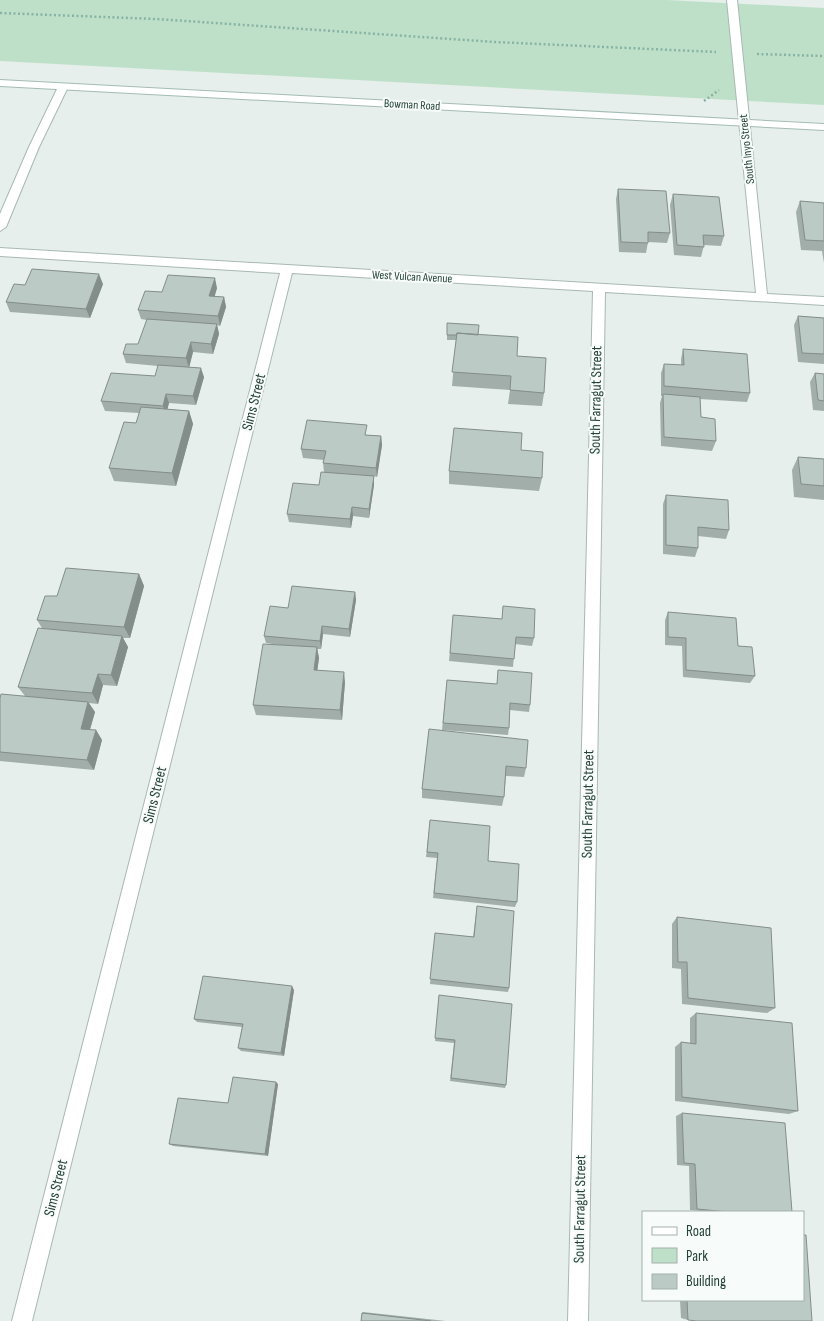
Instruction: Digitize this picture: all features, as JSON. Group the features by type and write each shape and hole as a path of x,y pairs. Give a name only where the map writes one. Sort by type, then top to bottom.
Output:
{"street":[{"name":"South Inyo Street","path":"732,0 762,298"},
{"name":"Bowman Road","path":"0,83 824,127"},
{"path":"0,227 62,86"},
{"name":"West Vulcan Avenue","path":"0,252 824,301"},
{"name":"Sims Street","path":"22,1321 288,269"},
{"name":"South Farragut Street","path":"578,1321 599,288"}],"path":[{"path":"0,13 156,19 495,42 824,56"}],"green space":[{"path":"0,0 667,0 824,8 824,105 0,61"}],"building":[{"path":"618,189 666,191 670,233 648,232 648,243 621,242"},
{"path":"673,194 719,197 724,236 703,235 704,247 677,245"},
{"path":"800,201 824,203 824,241 805,240"},
{"path":"32,269 99,274 86,309 6,302 14,284 25,285"},
{"path":"168,275 215,278 209,296 224,297 218,316 138,310 145,291 162,292"},
{"path":"798,316 824,318 824,354 802,353"},
{"path":"147,319 217,324 211,344 191,342 186,358 123,354 126,344 138,344"},
{"path":"447,323 479,325 478,335 457,333 456,335 447,335"},
{"path":"457,333 518,337 517,356 546,358 544,393 510,390 511,376 452,372"},
{"path":"683,349 747,354 750,393 664,386 664,364 684,365"},
{"path":"158,365 201,368 193,396 166,394 163,406 101,401 111,373 155,376"},
{"path":"815,373 824,374 824,401 818,400"},
{"path":"663,394 700,397 701,417 715,419 716,441 664,437"},
{"path":"141,407 189,411 172,473 109,468 124,422 136,423"},
{"path":"307,420 367,425 365,435 381,436 376,468 323,463 326,451 301,449"},
{"path":"454,428 522,433 521,450 543,452 542,478 449,471"},
{"path":"798,457 824,459 824,486 801,484"},
{"path":"321,472 374,476 369,509 352,507 350,519 287,514 293,483 319,485"},
{"path":"666,495 728,500 729,530 698,527 698,548 666,545"},
{"path":"66,568 139,574 124,627 37,620 45,596 57,596"},
{"path":"292,586 355,592 349,629 322,626 320,641 264,636 270,606 288,608"},
{"path":"503,606 535,609 534,638 516,637 514,659 450,653 453,615 502,619"},
{"path":"668,612 736,618 738,646 752,647 755,676 686,670 686,638 668,637"},
{"path":"38,628 122,636 111,675 98,674 92,693 18,687"},
{"path":"263,644 317,647 314,670 344,672 340,710 253,705"},
{"path":"498,670 532,673 530,705 510,703 509,728 443,723 447,680 497,684"},
{"path":"1,694 88,702 81,729 96,730 87,760 0,752"},
{"path":"429,729 528,740 526,768 506,766 504,797 422,789"},
{"path":"430,820 490,826 488,861 519,864 517,902 434,893 438,853 427,852"},
{"path":"477,906 514,911 509,988 430,979 435,933 474,937"},
{"path":"677,917 771,928 775,1008 688,998 687,962 678,962"},
{"path":"203,976 292,986 281,1053 238,1048 243,1024 194,1019"},
{"path":"439,995 512,1004 506,1085 451,1078 455,1040 435,1038"},
{"path":"696,1013 792,1023 798,1111 682,1097 681,1042 696,1044"},
{"path":"233,1077 276,1082 265,1154 169,1144 178,1098 228,1103"},
{"path":"682,1113 785,1123 792,1211 718,1211 697,1209 695,1164 684,1163"},
{"path":"804,1235 806,1235 812,1321 688,1320 687,1301 804,1301"},
{"path":"362,1313 431,1321 361,1321"}]}
